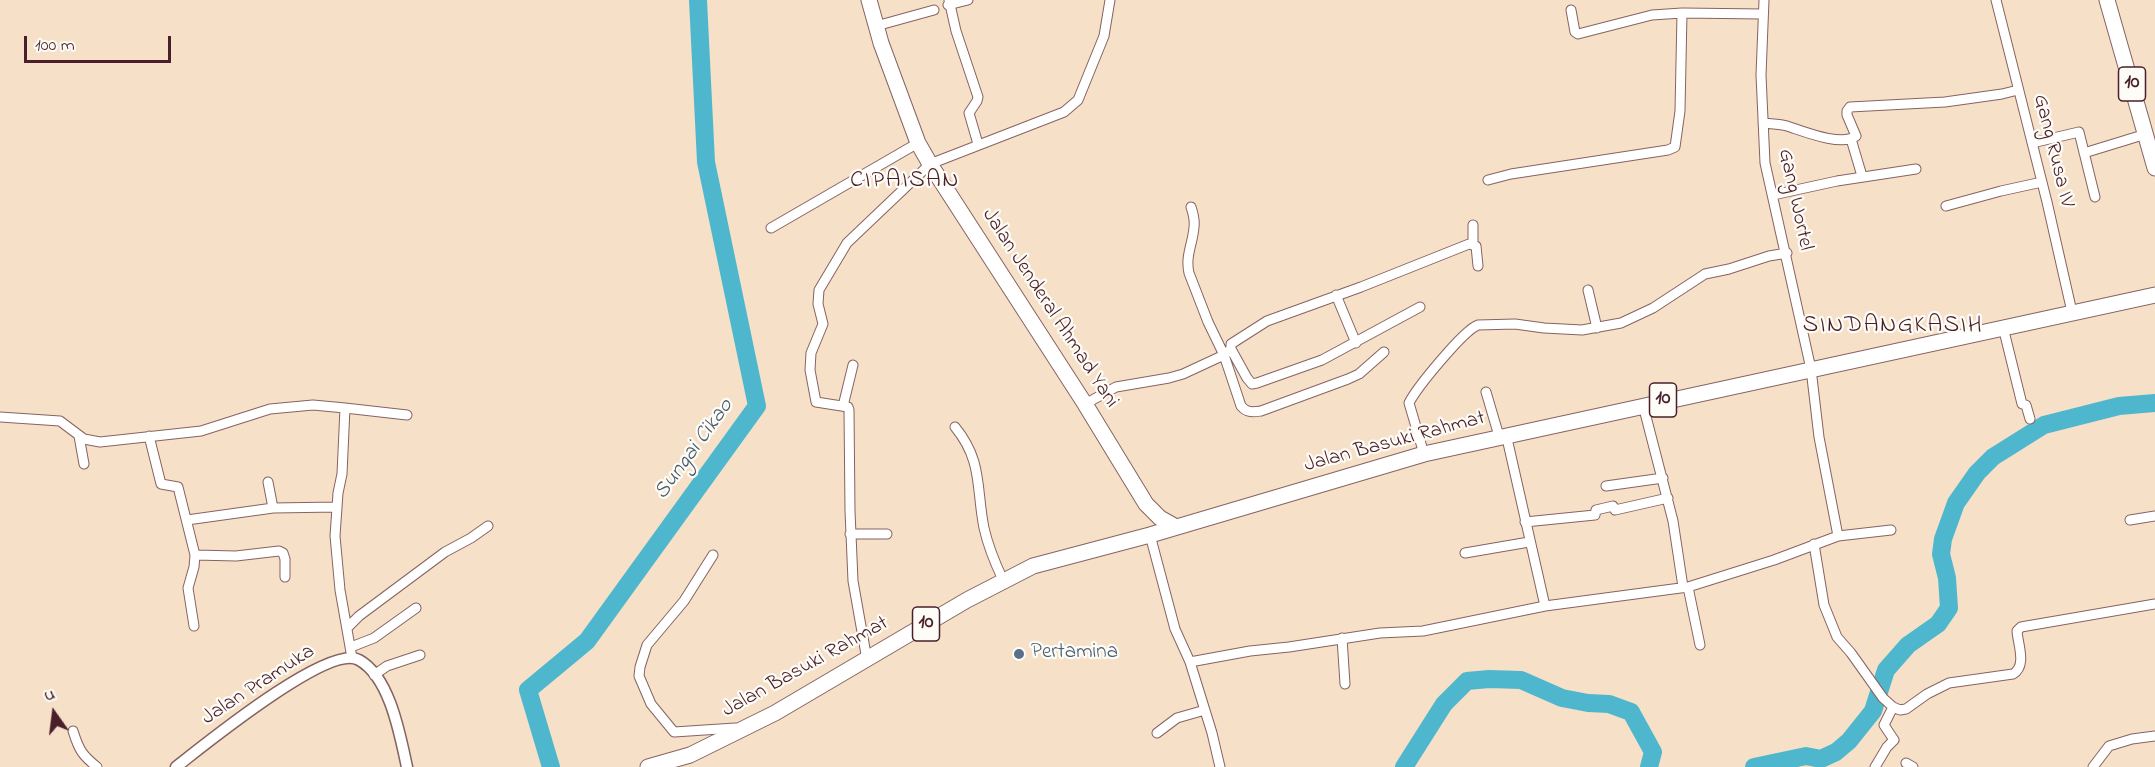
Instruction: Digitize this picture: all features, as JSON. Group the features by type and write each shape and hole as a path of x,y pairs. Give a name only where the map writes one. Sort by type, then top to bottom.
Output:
{"highway":[{"name":"Jalan Jenderal Ahmad Yani","path":"869,0 876,26 918,143 930,164 1085,404 1146,504 1160,518 1176,527"},
{"name":"10","path":"2107,0 2155,168"},
{"name":"Jalan Basuki Rahmat","path":"648,767 690,755 796,702 1003,580 1033,566 1176,527 1424,454 2155,295"},
{"path":"1144,536 1146,504"},
{"name":"Jalan Basuki Rahmat","path":"676,767 690,755"}],"street":[{"path":"968,0 949,2 978,97 969,113 978,144"},
{"path":"867,660 855,601 850,534 849,410 848,407 843,406 819,404 814,398 810,370 811,353 823,324 818,304 819,290 847,243 930,164 1064,112 1073,105 1078,100 1104,36 1110,0"},
{"name":"Gang Wortel","path":"1764,0 1761,75 1765,163 1787,253 1811,369 1819,437 1838,536"},
{"name":"Gang Rusa IV","path":"1996,0 2072,312"},
{"path":"876,26 934,10"},
{"path":"1570,10 1575,32 1578,34 1652,15 1763,14"},
{"path":"1488,180 1522,172 1668,150 1675,147 1680,111 1682,13"},
{"path":"1763,123 1784,125 1820,136 1851,139 1856,136 1856,132 1847,115 1850,107 1945,102 2018,90"},
{"path":"2032,143 2079,132 2095,197"},
{"path":"2084,153 2146,134"},
{"path":"1851,139 1862,176"},
{"path":"771,228 918,143"},
{"path":"1773,195 1862,176 1916,169"},
{"path":"1946,206 2042,182"},
{"path":"1191,207 1194,228 1187,264 1208,322 1252,384 1322,360 1420,307"},
{"path":"1473,225 1473,244 1476,246 1478,266"},
{"path":"1384,352 1359,374 1348,379 1261,411 1250,412 1241,406 1228,352 1231,344 1267,321 1473,244"},
{"path":"1424,454 1409,403 1460,338 1472,327 1515,324 1544,328 1597,328 1621,323 1653,308 1705,274 1787,253"},
{"path":"1588,290 1597,328"},
{"path":"1336,295 1356,343"},
{"path":"2003,327 2018,393 2030,419"},
{"path":"1085,404 1116,387 1169,378 1228,352"},
{"path":"843,406 853,365"},
{"path":"1486,392 1518,477 1529,542 1545,606"},
{"path":"0,417 60,421 84,439 100,442 208,430 270,409 313,405 407,415"},
{"path":"1643,405 1668,498 1700,645"},
{"path":"345,408 342,474 335,536 341,602 352,653 382,684 407,767"},
{"path":"955,427 970,450 976,467 984,528 993,560 1003,580"},
{"path":"79,436 84,464"},
{"path":"149,436 161,484 178,487 188,520 195,555 195,567 188,588 194,626"},
{"path":"1606,486 1663,478"},
{"path":"268,482 273,508"},
{"path":"1525,522 1595,515 1596,510 1613,506 1615,510 1668,498"},
{"path":"188,520 273,508 337,507"},
{"path":"2130,520 2155,516"},
{"path":"347,628 359,616 422,568 488,526"},
{"path":"1190,662 1342,638 1423,631 1545,606 1686,587 1774,560 1838,536 1891,530"},
{"path":"850,534 887,534"},
{"path":"1144,536 1175,629 1190,662 1220,767"},
{"path":"1465,553 1529,542"},
{"path":"1814,544 1824,605 1838,637 1883,698 1900,710 1906,709 1927,694 1949,683 2013,674 2018,671 2020,657 2017,632 2021,627 2155,604"},
{"path":"195,555 236,556 279,551 283,553 285,559 285,577"},
{"path":"713,555 684,601 647,645 639,676 651,704 674,732 744,728"},
{"path":"352,653 416,608"},
{"path":"1342,638 1345,684"},
{"name":"Jalan Pramuka","path":"178,766 233,722 314,670 352,653"},
{"path":"374,675 387,666 420,655"},
{"path":"1875,767 1894,740 1884,724 1893,707"},
{"path":"1156,733 1177,718 1205,710"},
{"path":"73,731 78,748 84,757 97,767"},
{"path":"2093,767 2109,746 2132,739 2155,736"}],"waterway":[{"name":"Sungai Cikao","path":"551,767 528,690 587,641 757,406 706,162 698,0"},
{"path":"1754,767 1806,756 1821,759 1836,752 1849,741 1873,711 1886,670 1908,645 1938,624 1949,608 1947,578 1941,554 1943,539 1956,503 1977,473 1993,457 2044,425 2119,406 2155,403"},
{"path":"1404,767 1444,704 1467,681 1489,679 1521,680 1562,698 1609,704 1631,712 1653,752 1649,767"}],"place":[{"name":"Pertamina","path":"1019,654"}],"district":[{"name":"CIPAISAN","path":"905,182"},
{"name":"SINDANGKASIH","path":"1893,327"}]}
